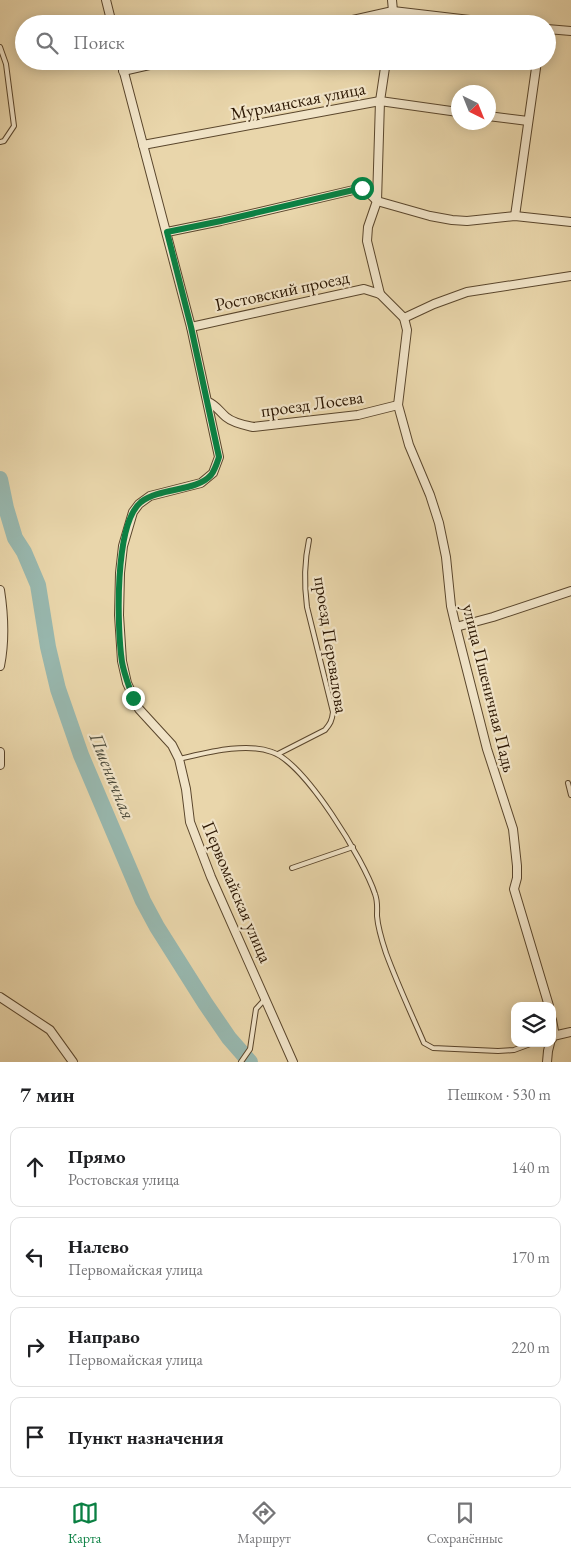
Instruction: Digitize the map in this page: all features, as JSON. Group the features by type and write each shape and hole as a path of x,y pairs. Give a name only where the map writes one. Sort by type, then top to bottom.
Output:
{"street":[{"path":"106,0 110,15"},
{"path":"392,0 392,15"},
{"path":"375,15 393,11 427,15"},
{"path":"556,30 571,31"},
{"path":"124,71 128,70"},
{"path":"385,70 380,101 377,201 368,227 367,241 380,294 404,318 467,292 571,276"},
{"path":"515,216 536,70"},
{"name":"Первомайская улица","path":"124,71 191,327 219,457 213,473 201,482 150,496 139,504 133,512 123,546 120,573 119,614 122,661 127,682 139,709 172,745 179,759 186,788 190,822 293,1062"},
{"name":"Мурманская улица","path":"143,145 380,101 451,111"},
{"path":"496,117 528,121"},
{"path":"167,232 362,188 377,201 430,216 452,220 468,221 515,216 571,222"},
{"name":"Ростовский проезд","path":"191,327 364,288 380,294"},
{"name":"улица Пшеничная Падь","path":"404,318 406,330 398,406 409,445 430,495 439,523 448,564 451,606 456,627 487,749 513,829 517,866 517,878 514,889 548,1002"},
{"name":"проезд Лосева","path":"208,402 218,408 227,418 253,427 358,415 398,406"},
{"path":"0,590 4,623 0,666"},
{"path":"456,627 493,617 571,590"},
{"path":"0,752 0,765"},
{"path":"0,996 50,1030 73,1062"},
{"path":"556,1038 571,1032"},
{"path":"547,1062 549,1047"}],"lane":[{"path":"0,47 6,64 14,126 4,141 0,142"},
{"name":"проезд Перевалова","path":"278,754 325,730 332,720 332,712 307,607 305,560 309,540"},
{"path":"179,759 225,749 270,751 286,759 340,826 353,848 378,903 378,923 385,951 424,1043 433,1048 446,1049 498,1051 514,1050 522,1047"},
{"path":"568,783 571,795"},
{"path":"292,868 353,848"},
{"path":"242,1062 250,1049 256,1009 266,998"}],"waterway":[{"name":"Пшеничная","path":"0,479 15,538 24,552 38,585 48,647 58,689 81,755 143,901 157,927 205,1003 229,1038 250,1062"}],"route":[{"path":"133,698 122,661 119,614 120,573 123,546 128,526 133,512 139,504 150,496 201,482 208,478 213,473 219,457 191,327 167,232 362,188"}]}
